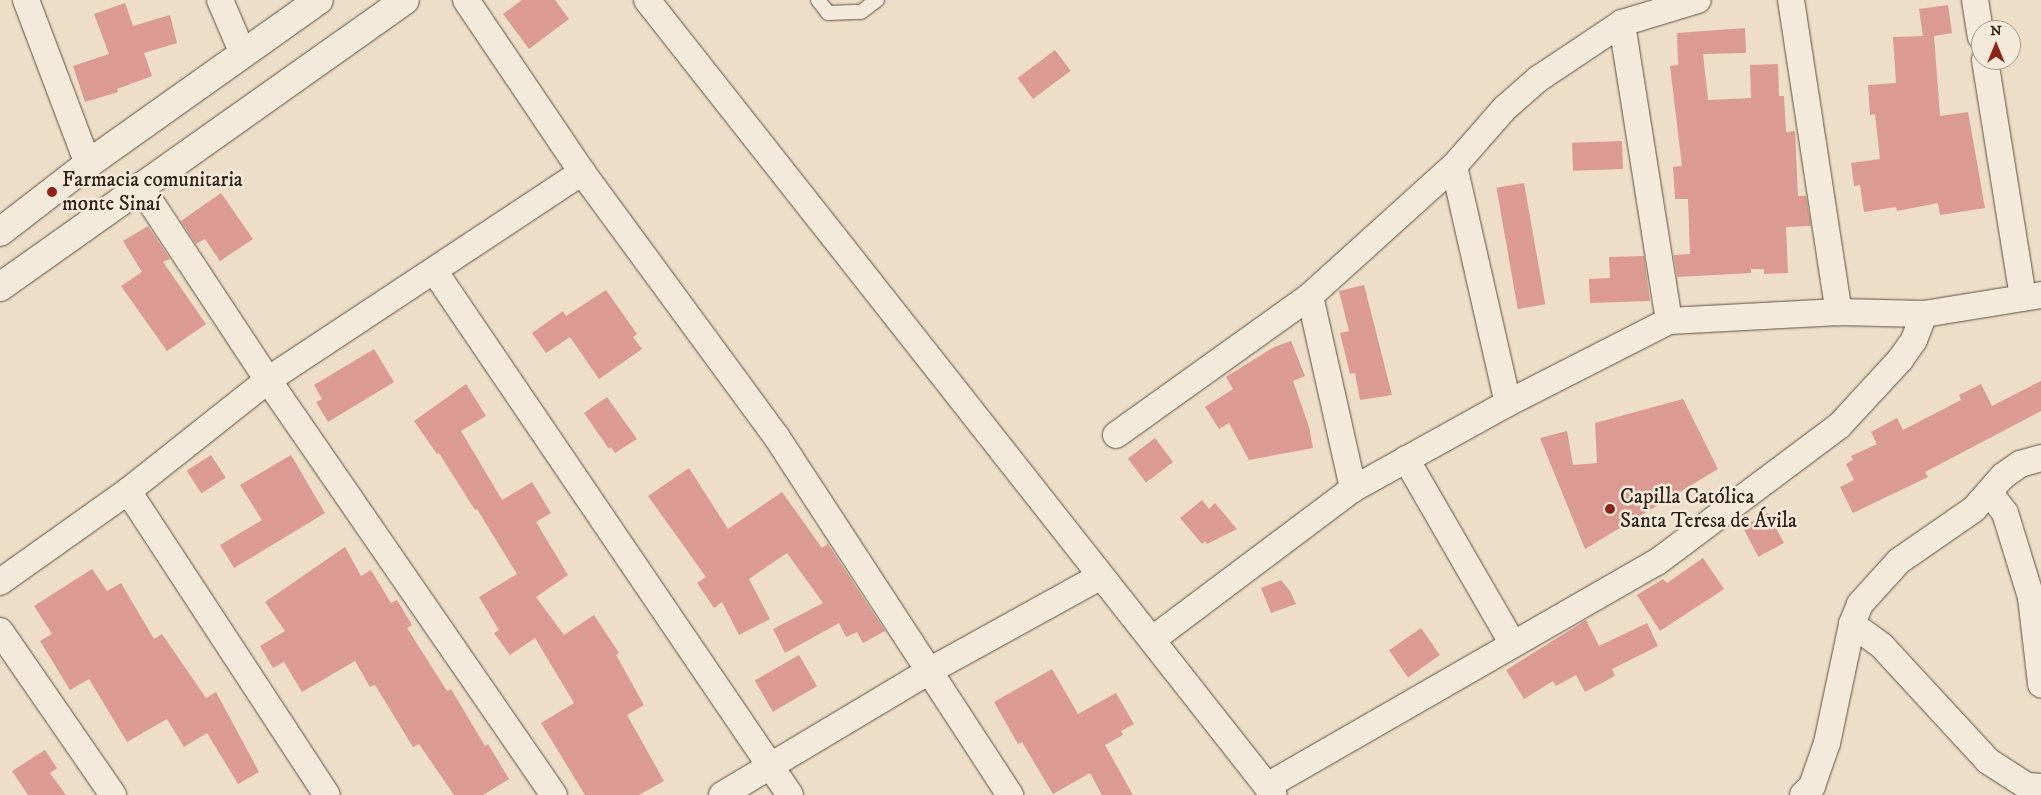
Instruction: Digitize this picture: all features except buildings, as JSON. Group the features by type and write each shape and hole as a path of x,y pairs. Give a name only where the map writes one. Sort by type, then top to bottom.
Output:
{"street":[{"path":"26,0 88,164"},
{"path":"220,0 243,54"},
{"path":"0,232 88,164 318,0"},
{"path":"0,287 404,0"},
{"path":"466,0 582,172 776,436 1010,795"},
{"path":"647,0 1271,790 1514,644 1657,562 1839,426 1900,360 1914,340 1924,314"},
{"path":"1116,435 1310,296 1454,166 1505,108 1538,78 1622,23 1698,0"},
{"path":"1791,0 1839,312"},
{"path":"1975,0 1978,20"},
{"path":"1622,23 1669,320"},
{"path":"1153,639 1353,489 1508,403 1669,320 1839,312 1924,314 2032,296 1987,70"},
{"path":"1454,166 1508,403"},
{"path":"0,582 128,491 268,380 435,272 582,172"},
{"path":"140,186 268,380 554,795"},
{"path":"435,272 771,764 790,795"},
{"path":"1310,296 1353,489"},
{"path":"1813,792 1827,744 1852,624 1860,604 1899,561 1974,509 2003,476 2020,464 2041,458"},
{"path":"1406,459 1514,644"},
{"path":"128,491 327,795"},
{"path":"1990,493 2005,513 2031,597 2041,684"},
{"path":"722,795 929,671 1101,576"},
{"path":"1852,624 1882,646 1988,761 2027,786 2041,787"},
{"path":"0,631 113,795"}],"lane":[{"path":"818,0 828,14 861,12 877,0"}],"place":[{"name":"Farmacia comunitaria monte Sinaí","path":"52,192"},
{"name":"Capilla Católica Santa Teresa de Ávila","path":"1610,509"}]}
